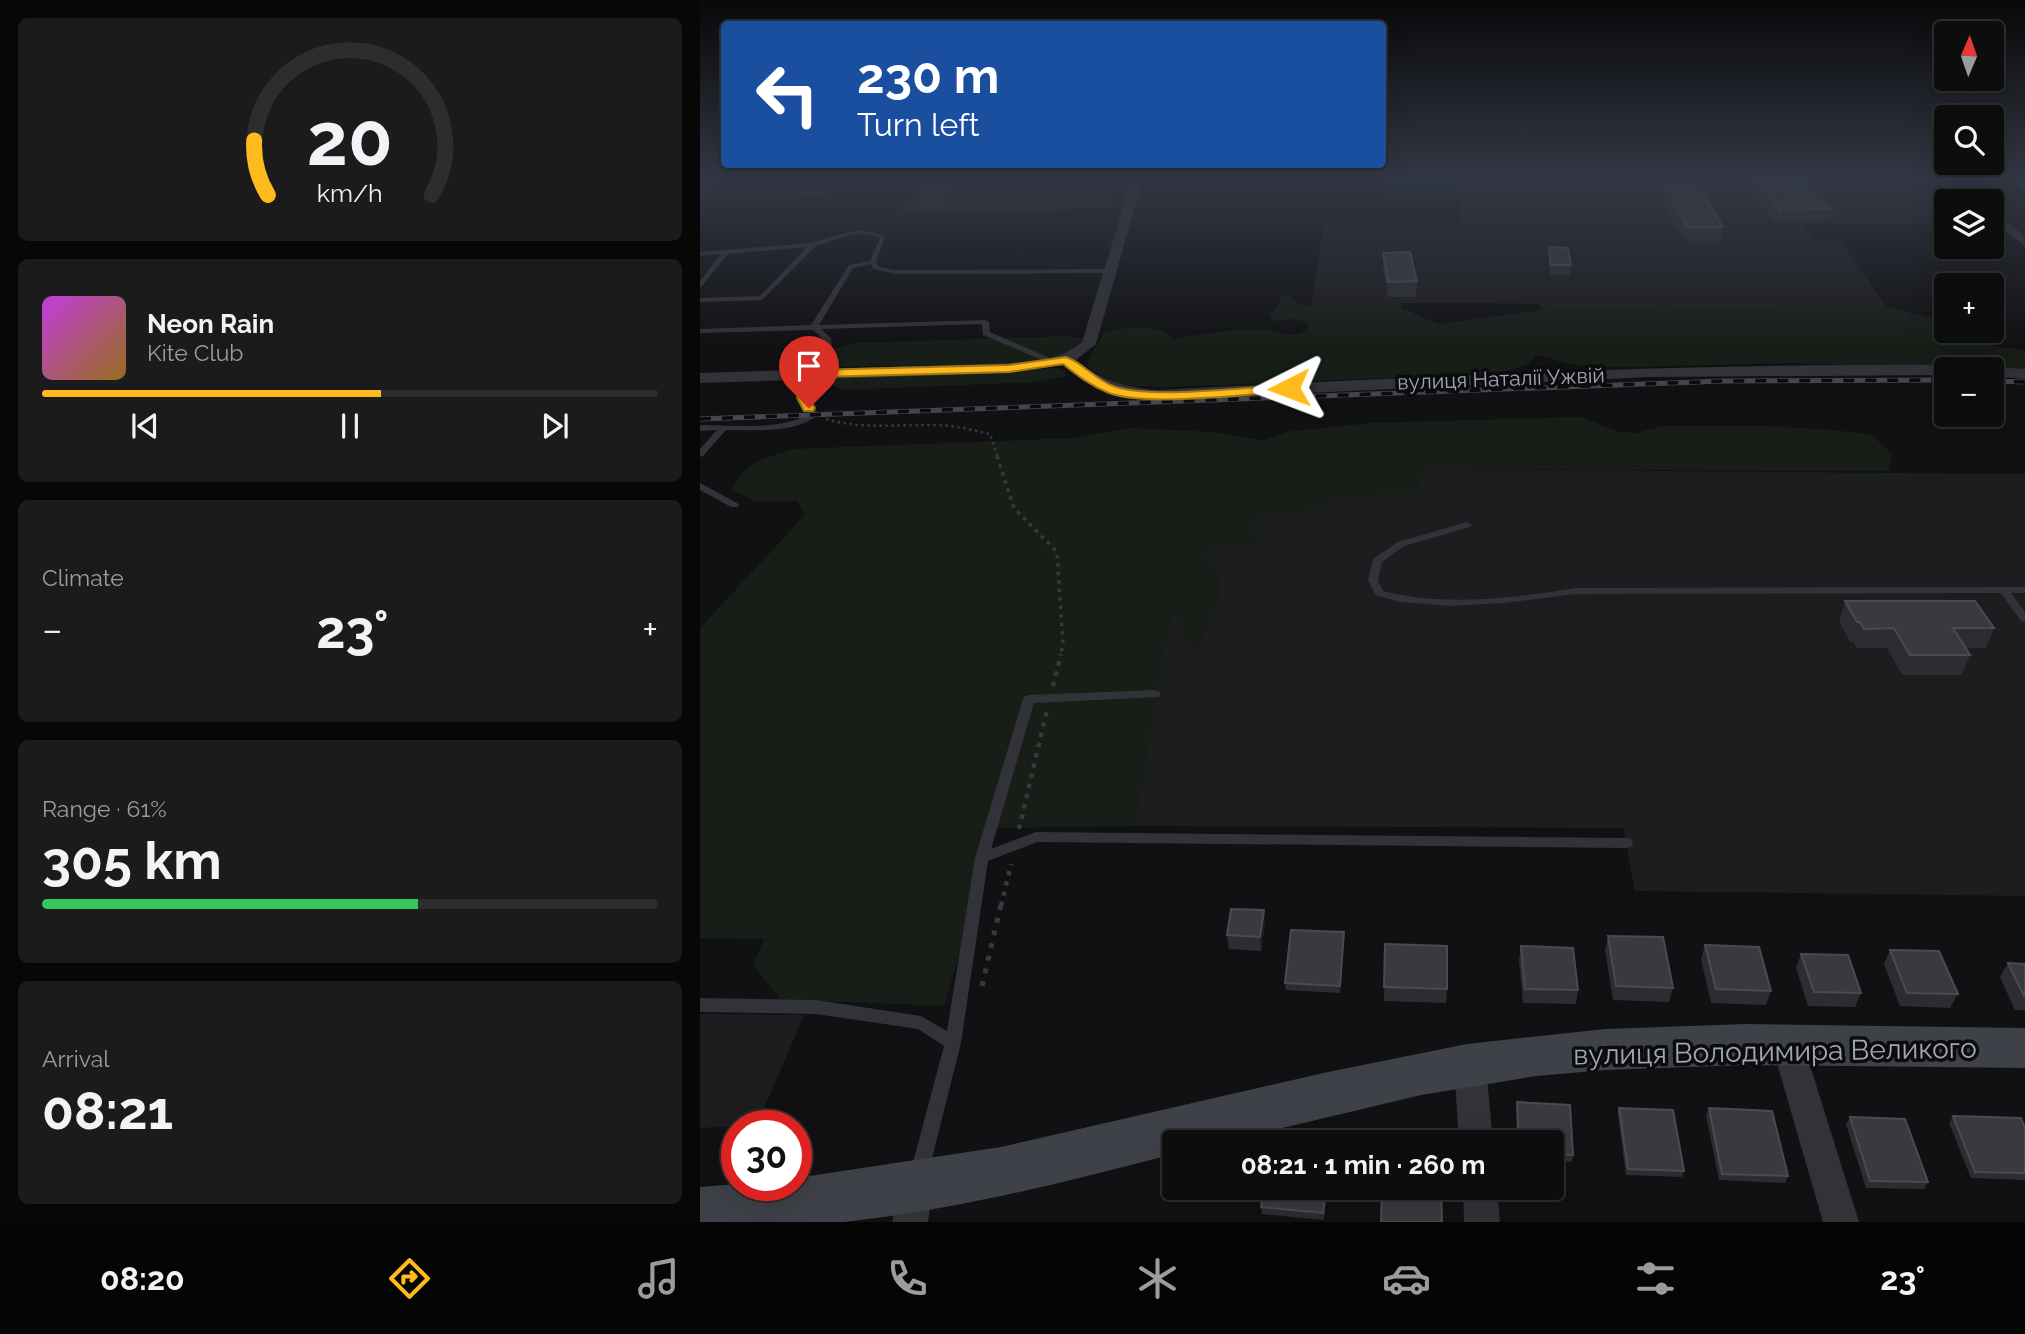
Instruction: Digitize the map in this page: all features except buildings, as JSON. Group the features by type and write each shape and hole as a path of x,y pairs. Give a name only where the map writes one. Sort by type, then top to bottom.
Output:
{"street":[{"path":"700,378 1009,368 1061,362 1078,356 1089,344 1121,235"},
{"name":"вулиця Наталії Ужвій","path":"1061,362 1114,391 1157,395 1690,371 1800,368 1934,370"},
{"path":"2004,373 2025,374"},
{"path":"1788,1046 1842,1222"},
{"name":"вулиця Володимира Великого","path":"700,1212 913,1204 1095,1151 1401,1078 1470,1065 1614,1048 2025,1048"},
{"path":"1470,1065 1475,1130"},
{"path":"1481,1200 1482,1222"}],"lane":[{"path":"700,254 813,245 840,235"},
{"path":"880,235 883,237 873,262 876,268 895,272 1111,271"},
{"path":"700,300 762,298 813,245"},
{"path":"700,285 726,252"},
{"path":"814,327 851,266 873,262"},
{"path":"700,331 985,322 986,333 1061,362"},
{"path":"700,428 796,424 810,419 815,414 803,398 805,374 828,347 827,338 814,327"},
{"path":"700,454 725,427"},
{"path":"700,486 734,505"},
{"path":"1467,525 1401,544 1377,561 1373,580 1379,593 1403,601 1520,600 1576,591 2025,590"},
{"path":"2004,590 2025,619"},
{"path":"913,1204 953,1043 982,858 1029,699 1156,694"},
{"path":"982,858 1036,837 1626,843"},
{"path":"700,1005 829,1009 921,1023 953,1043"}],"path":[{"path":"815,414 842,425 866,428 950,426 990,433 1014,508 1057,552 1063,645 980,994"}],"shaded area":[{"path":"1322,235 1810,235 1812,239 1834,239 1842,243 1887,307 1541,310 1540,304 1402,303 1401,308 1311,307"},
{"path":"1289,295 1298,303 1311,307 1401,308 1438,324 1541,310 1887,307 1934,319 1934,343 1992,343 1993,346 2025,350 2025,370 2004,369 2004,357 1934,357 1934,367 1792,363 1627,367 1576,365 1536,355 1529,364 1503,373 1168,387 1117,382 1087,367 1092,352 1104,333 1121,329 1150,328 1174,339 1244,330 1289,334 1303,332 1308,328 1307,322 1292,319 1273,321 1270,314 1278,306 1281,296"},
{"path":"1065,336 1082,338 1081,344 1072,352 1053,359 1012,363 839,367 832,358 835,348 857,343"},
{"path":"1057,368 1065,371 1066,376 1038,382 845,390 833,386 835,379 841,376"},
{"path":"1579,417 1621,432 1637,433 1662,426 1767,426 1834,430 1872,435 1892,454 1889,471 1424,469 1419,491 1342,498 1298,514 1257,513 1252,528 1260,545 1246,551 1219,544 1199,557 1221,574 1219,600 1197,650 1177,638 1178,616 1170,613 1135,826 997,828 944,1006 780,999 753,965 764,939 700,938 700,628 805,515 797,501 754,501 732,489 737,479 750,466 794,449 1076,438 1128,428 1212,432 1263,440 1292,431 1372,423"},
{"path":"1197,467 2025,474 2025,896 1635,891 1623,828 1135,826 1158,679"},
{"path":"700,1014 804,1015 763,1110 721,1110 721,1127 700,1128"}],"railway":[{"path":"700,419 1724,381 1934,380"},
{"path":"2004,381 2025,382"}],"route":[{"path":"809,408 803,398 812,374 1009,368 1066,360 1088,379 1114,391 1157,395 1289,388"}]}
